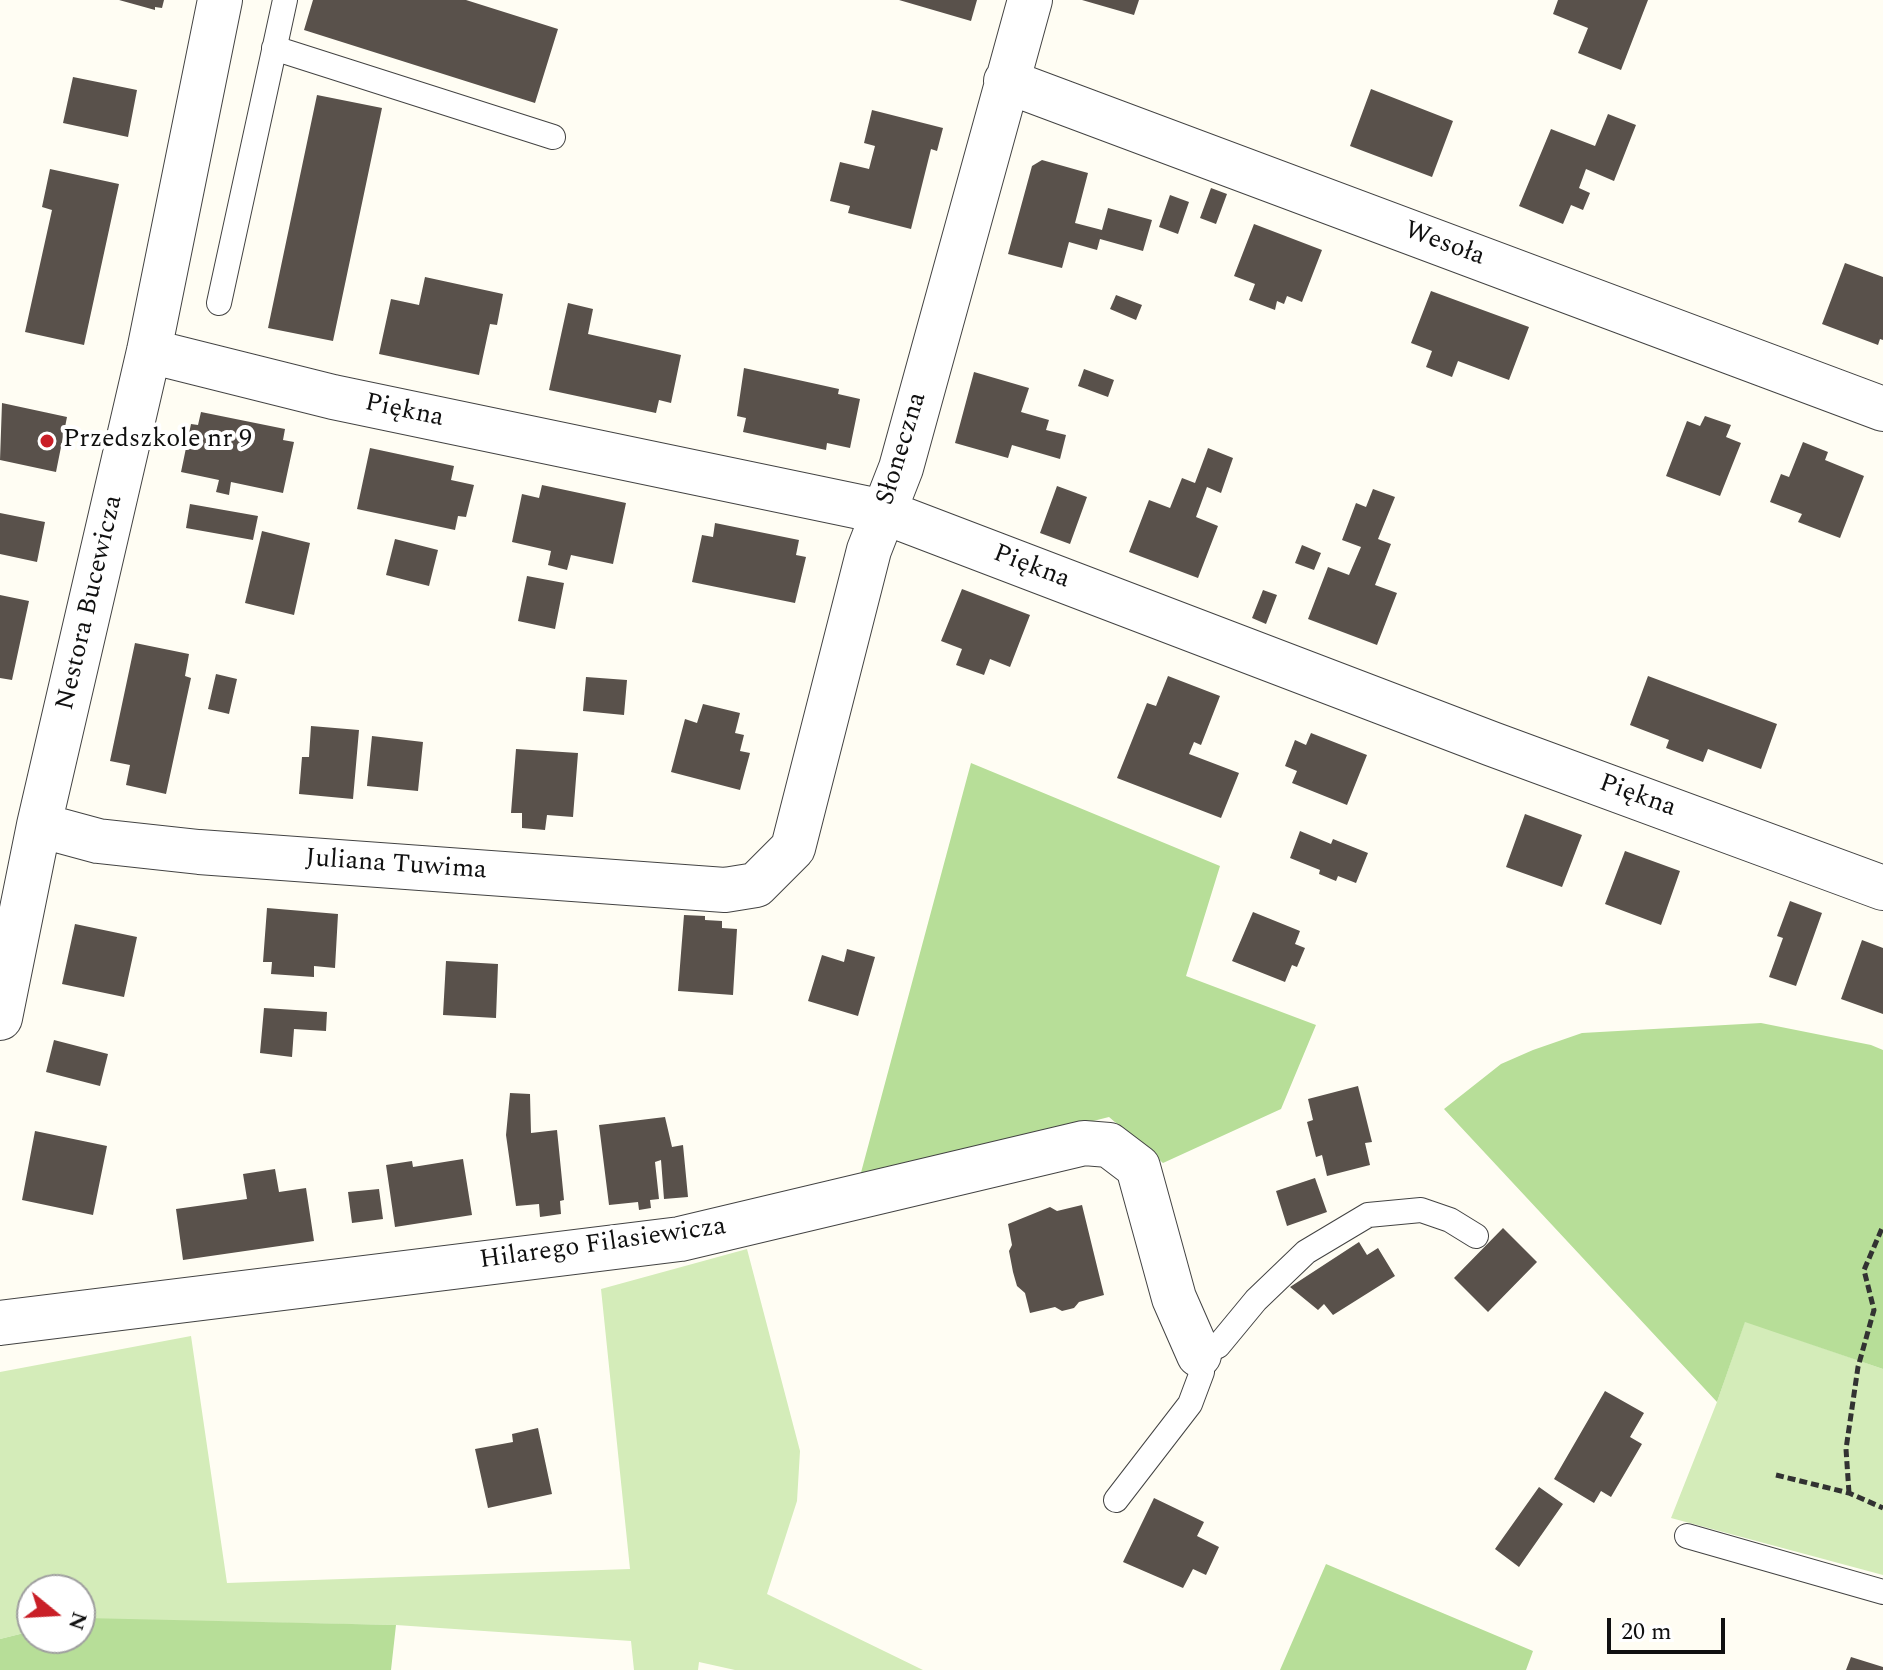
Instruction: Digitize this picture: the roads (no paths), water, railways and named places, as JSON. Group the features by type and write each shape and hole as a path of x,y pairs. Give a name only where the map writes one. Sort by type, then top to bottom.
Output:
{"street":[{"name":"Nestora Bucewicza","path":"0,1018 39,825 149,351 220,0"},
{"name":"Słoneczna","path":"756,885 793,848 869,550 901,468 1030,0"},
{"name":"Wesoła","path":"1006,81 1883,409"},
{"name":"Piękna","path":"149,351 333,397 884,512 1492,744 1883,888"},
{"name":"Juliana Tuwima","path":"39,825 98,841 199,852 725,890 756,885"},
{"name":"Hilarego Filasiewicza","path":"0,1323 680,1239 1084,1143 1109,1145 1138,1167 1174,1298 1199,1355"}],"lane":[{"path":"219,303 285,0"},
{"path":"274,48 553,137"},
{"path":"1116,1500 1190,1404 1202,1372 1199,1355 1218,1346 1256,1300 1306,1252 1368,1215 1421,1210 1450,1220 1476,1236"},
{"path":"1687,1536 1883,1592"}],"place":[{"name":"Przedszkole nr 9","path":"47,441"}]}
